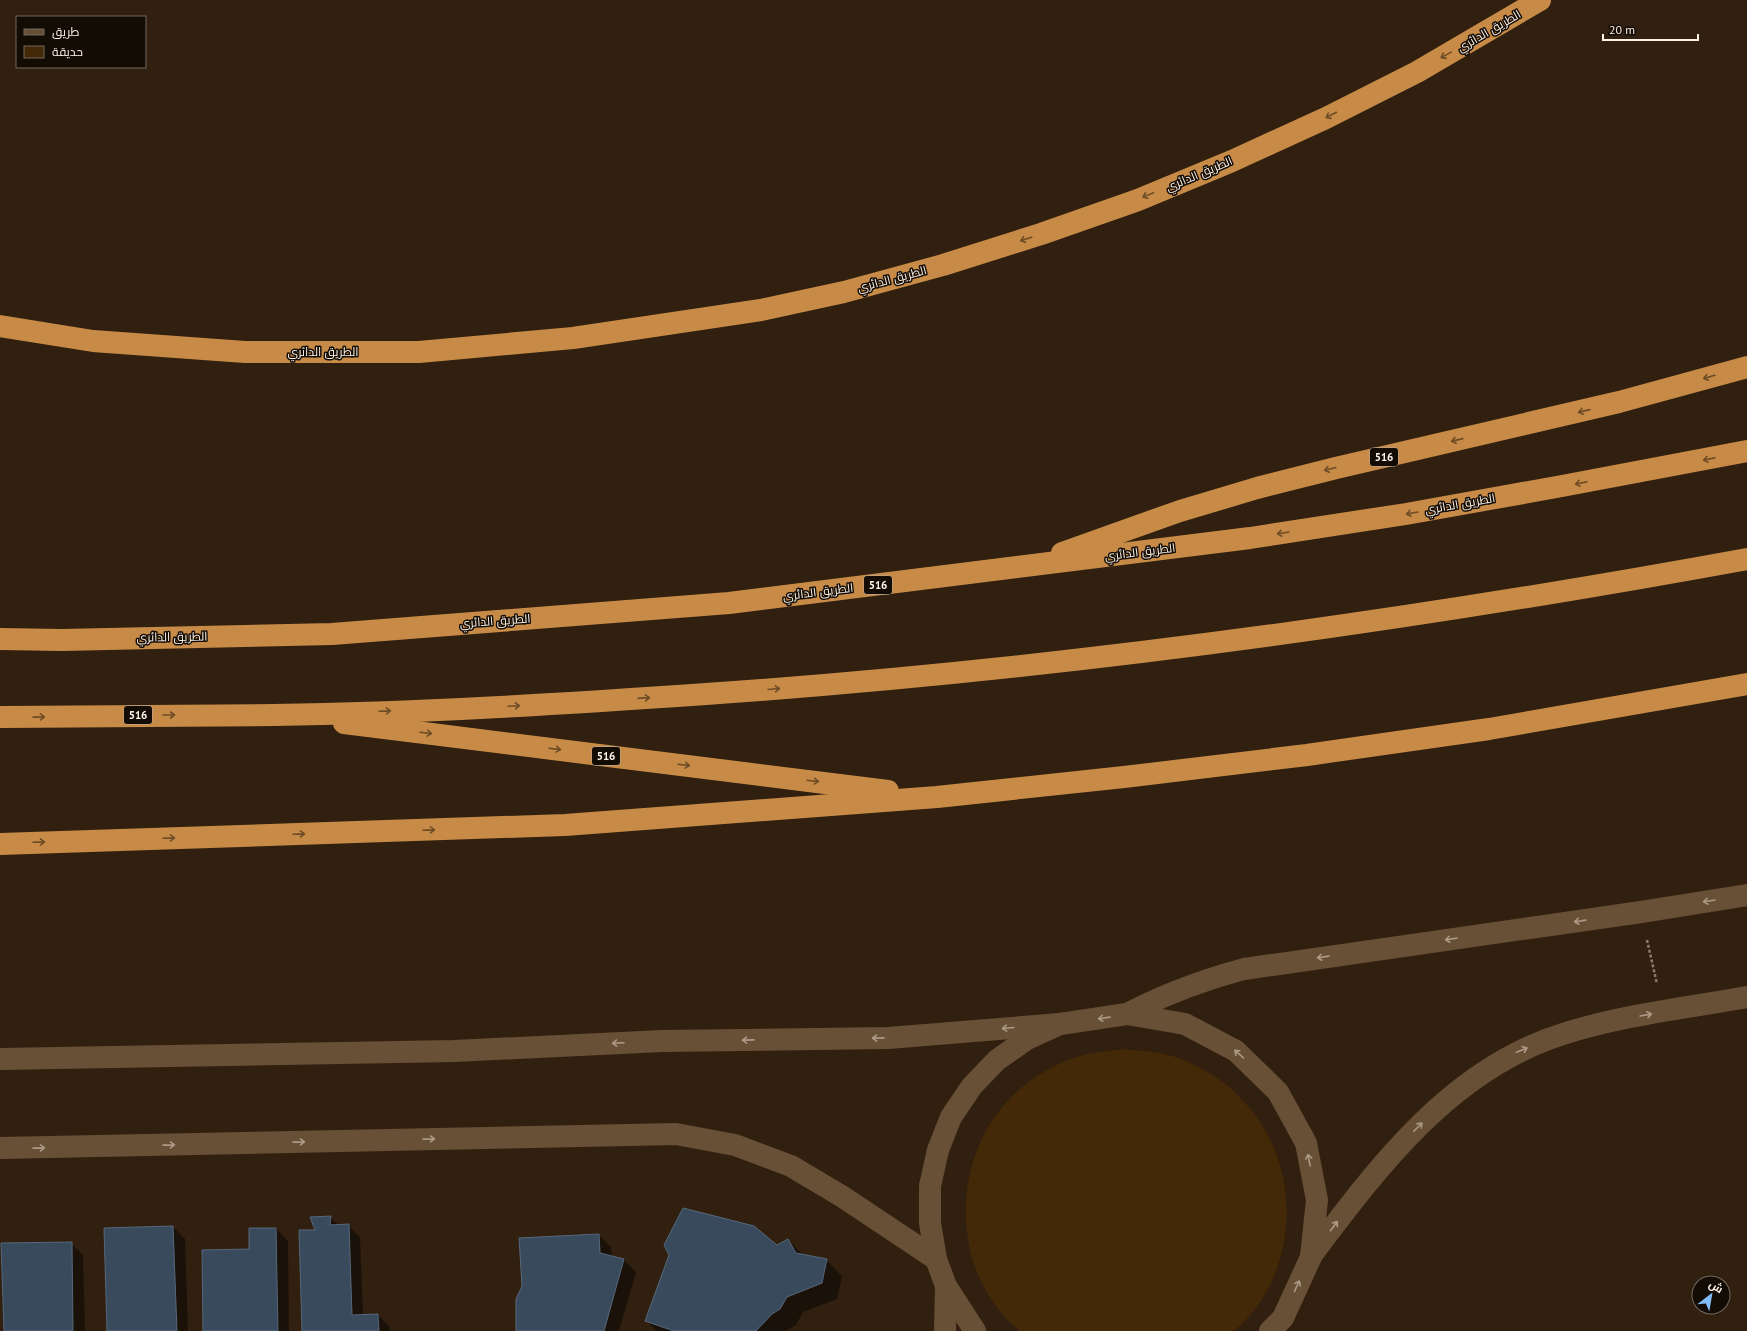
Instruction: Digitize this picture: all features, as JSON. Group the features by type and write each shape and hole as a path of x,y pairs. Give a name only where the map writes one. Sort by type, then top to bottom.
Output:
{"highway":[{"name":"الطريق الدائري","path":"0,326 93,342 245,352 418,352 573,338 761,310 844,292 943,265 1041,234 1138,200 1232,161 1326,118 1417,72 1540,0"},
{"name":"516","path":"1028,566 1180,511 1257,488 1619,402 1747,367"},
{"name":"الطريق الدائري","path":"0,639 62,640 339,633 729,603 1250,538 1406,514 1747,451"},
{"name":"516","path":"0,717 276,715 420,710 702,694 998,669 1177,648 1481,605 1747,559"},
{"name":"516","path":"0,844 565,825 936,796 1124,777 1307,755 1489,729 1747,684"},
{"name":"516","path":"276,715 936,796"}],"street":[{"path":"1127,1014 1155,999 1184,987 1244,968 1641,912 1747,895"},
{"path":"1276,1327 1310,1257 1361,1189 1393,1152 1436,1109 1478,1077 1515,1053 1563,1034 1629,1018 1747,997"},
{"path":"0,1059 454,1051 662,1041 888,1038 1060,1024 1127,1014 1184,1024 1236,1051 1278,1092 1306,1143 1317,1200 1310,1257"},
{"path":"975,1331 946,1286 936,1259 930,1223 930,1186 938,1150 951,1117 972,1086 997,1060 1027,1039 1060,1024"},
{"path":"0,1148 676,1134 735,1145 791,1166 843,1197 936,1259"},
{"path":"945,1331 946,1286"}],"path":[{"path":"1641,912 1663,1012"}],"green space":[{"path":"1124,1049 1169,1055 1205,1070 1221,1081 1243,1101 1263,1127 1277,1156 1285,1186 1286,1218 1282,1250 1272,1280 1256,1307 1234,1331 1020,1331 996,1306 979,1276 969,1244 966,1210 970,1176 980,1143 997,1113 1021,1088 1052,1067 1079,1056"}],"building":[{"path":"683,1208 754,1226 777,1245 788,1239 796,1253 827,1259 822,1283 787,1297 780,1309 772,1314 756,1331 674,1331 645,1321 669,1255 664,1245"},
{"path":"331,1216 330,1225 349,1224 352,1315 378,1314 379,1331 302,1331 299,1230 315,1230 310,1217"},
{"path":"173,1226 177,1331 107,1331 104,1228"},
{"path":"249,1228 276,1228 278,1331 203,1331 202,1250 249,1249"},
{"path":"599,1234 600,1253 624,1259 604,1331 516,1331 516,1299 522,1286 519,1238"},
{"path":"72,1242 73,1331 4,1331 1,1243"}]}
